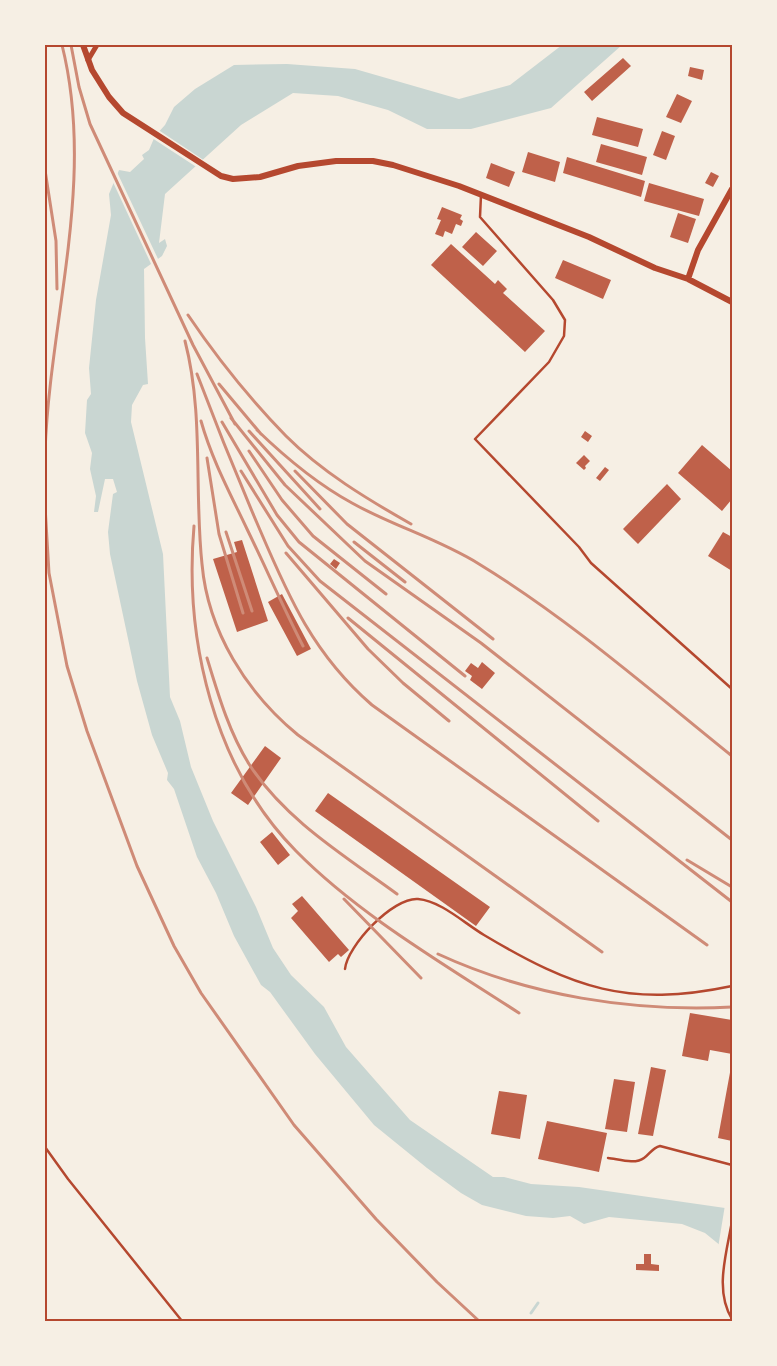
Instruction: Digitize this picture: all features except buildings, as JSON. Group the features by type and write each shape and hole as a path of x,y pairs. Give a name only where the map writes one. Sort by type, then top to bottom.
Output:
{"street":[{"path":"83,45 88,60 109,97 130,118 215,173 226,178 241,179 272,174 298,166 364,160 418,172 482,194 589,237 656,268 688,279 732,302"},
{"path":"88,60 97,45"},
{"path":"688,279 698,250 732,189"}],"lane":[{"path":"482,194 480,218 553,300 566,320 566,328 559,348 549,362 475,439 579,547 591,563 732,689"},
{"path":"345,969 351,953 371,927 395,907 416,898 438,905 487,937 549,970 599,989 646,996 732,986"},
{"path":"608,1158 639,1161 646,1158 654,1148 660,1146 732,1165"},
{"path":"45,1147 73,1186 182,1321"},
{"path":"732,1221 725,1263 724,1294 728,1312 732,1319"}],"shaded area":[{"path":"562,45 622,45 551,108 471,129 427,129 388,110 338,96 293,93 241,125 165,194 159,243 165,239 167,246 162,256 144,269 148,384 143,385 132,405 131,422 163,554 170,697 180,721 191,767 213,821 256,907 273,948 291,975 324,1007 346,1047 410,1120 493,1177 504,1177 531,1184 579,1187 732,1209 732,1255 705,1233 682,1224 609,1217 584,1224 570,1216 553,1218 526,1216 482,1205 461,1193 427,1168 374,1125 315,1054 270,992 261,985 234,936 216,893 197,857 174,789 167,780 168,773 152,735 137,681 110,554 108,532 113,494 117,492 113,479 105,479 98,512 94,512 96,496 90,469 92,453 85,433 87,400 91,394 89,368 96,300 111,215 109,194 119,170 130,172 144,159 142,155 149,150 155,136 165,125 174,107 195,89 234,65 287,64 355,69 459,99 510,85"}],"pier":[{"path":"157,129 205,161 198,168 152,138"},
{"path":"116,170 159,261 152,266 112,180"},
{"path":"725,1205 732,1206 732,1258 718,1248"}],"waterway":[{"path":"531,1313 538,1303"}],"railway":[{"path":"45,452 49,401 73,198 74,147 71,96 62,45"},
{"path":"71,45 79,87 90,124 193,345 235,424"},
{"path":"45,170 56,241 57,289"},
{"path":"188,315 210,347 247,393 286,436 330,473 378,505 411,524"},
{"path":"185,341 195,396 200,536 206,589 212,614 222,637 233,659 247,680 262,700 298,735 602,952"},
{"path":"197,374 244,492 282,579 305,624 334,666 372,705 707,945"},
{"path":"219,384 261,434"},
{"path":"231,418 285,485 365,561 481,643 732,840"},
{"path":"201,421 210,449 222,476 303,646"},
{"path":"222,422 277,515 299,542 465,676"},
{"path":"257,430 302,470 339,496 384,519 464,555 512,585 608,656 732,756"},
{"path":"249,431 320,509"},
{"path":"249,451 282,500 313,536 386,594"},
{"path":"207,458 219,534 243,613"},
{"path":"241,471 288,546 320,581 732,902"},
{"path":"295,471 347,524 493,639"},
{"path":"45,506 49,573 67,666 87,731 137,866 174,946 201,993 294,1125 376,1219 437,1282 479,1321"},
{"path":"194,526 192,569 194,613 200,657 210,700 225,742 244,781 268,818 296,851 374,917 403,938 519,1013"},
{"path":"226,532 252,611"},
{"path":"354,542 405,582"},
{"path":"286,553 368,649 403,683 449,721"},
{"path":"348,618 598,821"},
{"path":"207,658 215,685 236,739 249,764 264,784 280,803 317,836 397,894"},
{"path":"687,860 732,887"},
{"path":"344,899 421,978"},
{"path":"438,954 508,981 582,998 619,1004 657,1007 732,1007"}]}
